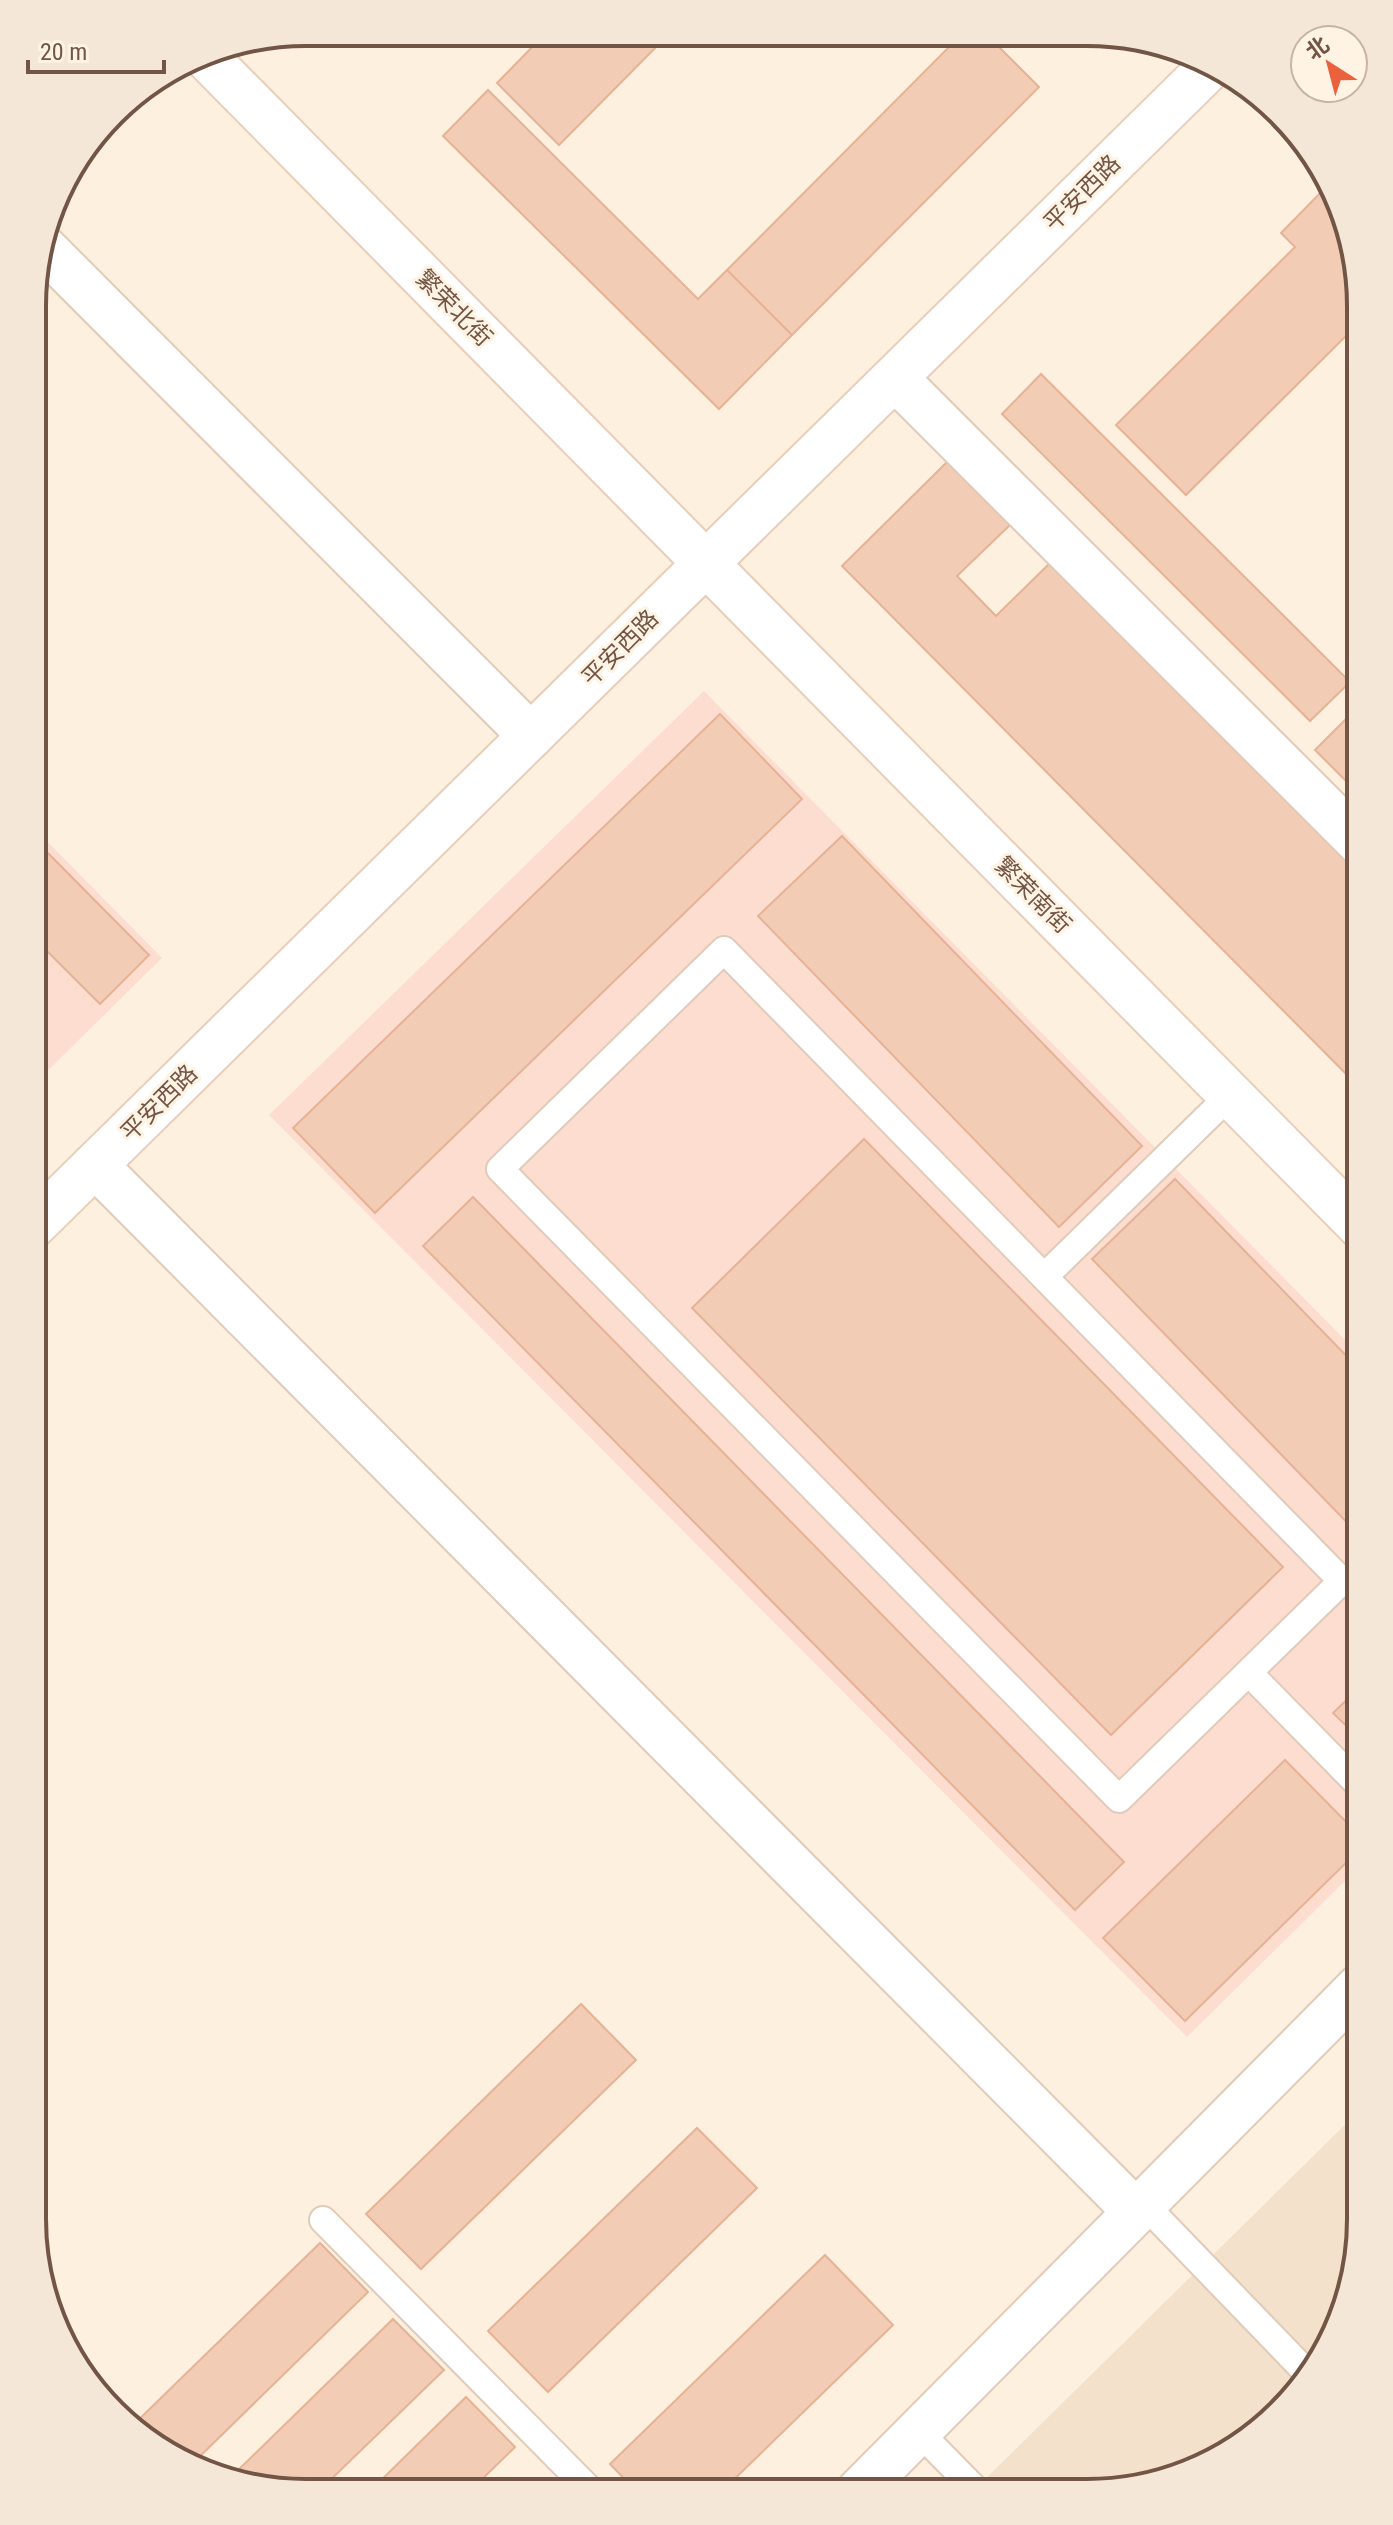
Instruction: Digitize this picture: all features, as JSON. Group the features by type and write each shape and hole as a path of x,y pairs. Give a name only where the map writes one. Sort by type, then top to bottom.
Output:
{"street":[{"name":"繁荣北街","path":"213,64 706,564"},
{"name":"平安西路","path":"46,1204 95,1165 1203,74"},
{"path":"51,255 531,736"},
{"path":"895,378 1347,830"},
{"name":"繁荣南街","path":"706,564 1347,1212"},
{"path":"95,1165 1140,2208"},
{"path":"871,2479 1346,2000"}],"lane":[{"path":"724,950 1342,1581 1249,1673 1119,1799 500,1169 724,950"},
{"path":"1044,1277 1230,1095"},
{"path":"1249,1673 1346,1772"},
{"path":"1140,2208 1300,2366"},
{"path":"323,2220 579,2479"},
{"path":"918,2431 965,2479"}],"shaded area":[{"path":"704,691 1346,1341 1346,1880 1187,2037 269,1115"},
{"path":"46,840 162,958 46,1072"},
{"path":"1346,2124 1346,2236 1338,2286 1312,2349 1293,2377 1258,2414 1202,2452 1154,2470 1121,2477 1087,2479 985,2479"}],"building":[{"path":"950,46 998,46 1039,87 792,335 727,270"},
{"path":"533,47 657,47 559,145 497,83"},
{"path":"488,90 698,299 727,270 792,335 719,409 443,136"},
{"path":"1321,193 1342,255 1347,335 1186,495 1116,425 1295,247 1281,233"},
{"path":"1041,374 1347,679 1347,685 1310,721 1002,414"},
{"path":"948,461 1011,524 957,576 996,616 1050,563 1347,862 1347,1074 842,566"},
{"path":"720,714 802,799 375,1213 293,1128"},
{"path":"1347,718 1347,782 1315,750"},
{"path":"842,836 1142,1146 1059,1227 758,916"},
{"path":"46,851 149,955 100,1004 46,950"},
{"path":"864,1139 1283,1567 1111,1735 692,1308"},
{"path":"1175,1179 1346,1356 1346,1522 1092,1259"},
{"path":"473,1197 1124,1862 1075,1910 423,1246"},
{"path":"1346,1700 1346,1726 1333,1713"},
{"path":"1285,1760 1346,1822 1346,1863 1185,2021 1103,1938"},
{"path":"581,2004 636,2060 421,2269 366,2214"},
{"path":"697,2128 757,2188 548,2392 488,2331"},
{"path":"320,2243 368,2292 200,2456 162,2435 140,2418"},
{"path":"825,2255 893,2325 734,2479 624,2479 610,2464"},
{"path":"393,2319 444,2370 331,2479 272,2477 238,2470"},
{"path":"466,2397 515,2447 482,2479 382,2479"}]}
